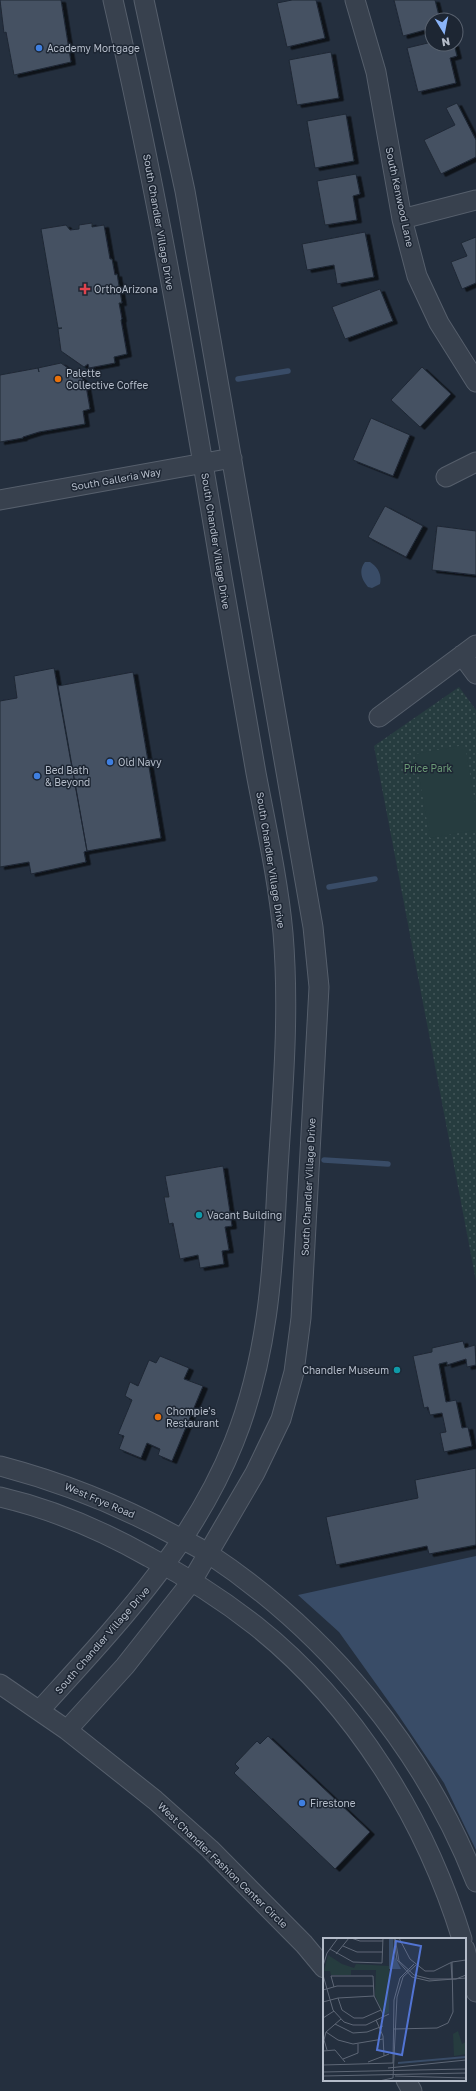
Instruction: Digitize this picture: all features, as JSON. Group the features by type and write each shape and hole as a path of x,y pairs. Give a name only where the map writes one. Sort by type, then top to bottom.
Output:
{"street":[{"name":"South Chandler Village Drive","path":"39,1711 144,1594 178,1573 195,1546 216,1484 235,1439 257,1370 272,1280 285,1040 286,990 280,913 203,463 144,138 113,0"},
{"name":"South Chandler Village Drive","path":"66,1730 125,1666 195,1546 254,1472 277,1425 294,1372 301,1318 319,986 313,927 303,861 253,586 184,184 144,0"},
{"name":"South Kenwood Lane","path":"356,0 376,72 402,219 417,276 439,323 476,382"},
{"path":"402,219 476,200"},
{"name":"South Galleria Way","path":"0,500 232,458"},
{"path":"446,477 476,462"},
{"path":"379,717 469,650 476,674"},
{"name":"West Frye Road","path":"0,1466 60,1484 95,1497 195,1546"},
{"path":"0,1497 44,1510 87,1526 178,1573 236,1611 287,1654 336,1705 361,1736 385,1771 425,1842 444,1887 462,1938"},
{"path":"195,1546 265,1596 313,1638 372,1702 422,1773 443,1810 476,1882"},
{"name":"West Chandler Fashion Center Circle","path":"0,1684 66,1730 155,1800 204,1845 304,1944 323,1967"},
{"path":"466,1953 476,1992"},
{"path":"407,2081 412,2091"}],"green space":[{"name":"Price Park","path":"459,687 476,710 476,1281 374,746"},
{"path":"465,745 476,809 476,830 430,838 415,754"}],"water":[{"path":"365,562 370,562 373,564 380,574 380,584 372,588 368,587 361,572"},
{"path":"476,1556 476,1850 444,1783 399,1716 339,1632 298,1595"}],"building":[{"name":"Academy Mortgage","path":"0,0 61,0 71,62 14,75 6,32 4,33"},
{"path":"292,0 316,0 325,38 287,47 277,3"},
{"path":"394,0 435,0 438,12 424,12 424,30 403,36"},
{"path":"424,44 424,52 456,52 457,56 450,58 456,83 418,92 407,48"},
{"path":"331,52 339,98 297,105 289,60"},
{"path":"457,103 476,140 476,157 441,174 424,140 455,125 446,108"},
{"path":"346,114 354,161 315,168 307,121"},
{"path":"356,174 360,194 353,196 357,220 325,225 317,181"},
{"name":"OrthoArizona","path":"92,223 92,227 104,225 110,259 112,259 115,275 117,274 122,303 119,303 121,320 127,354 114,357 115,363 89,368 88,364 84,367 61,351 58,329 62,328 58,328 41,229 66,225 70,230 79,229 79,225"},
{"path":"365,232 374,277 337,284 334,265 307,270 302,244"},
{"path":"476,237 476,283 462,289 451,262 467,256 461,243"},
{"path":"380,289 393,321 345,339 332,307"},
{"path":"61,363 83,379 82,386 86,386 90,409 83,411 85,424 39,432 23,438 0,442 0,375"},
{"path":"422,367 451,394 420,427 391,400"},
{"path":"371,418 410,435 393,476 353,460"},
{"path":"385,506 423,526 406,557 368,537"},
{"path":"437,526 476,531 476,575 432,570"},
{"name":"Bed Bath & Beyond","path":"54,668 87,851 84,852 86,862 31,874 29,862 0,867 0,701 17,698 14,676"},
{"name":"Old Navy","path":"133,672 161,838 87,851 58,686"},
{"name":"Vacant Building","path":"223,1166 232,1226 225,1227 229,1250 222,1251 224,1264 200,1268 198,1255 180,1259 173,1223 169,1224 164,1197 169,1197 165,1176"},
{"path":"463,1341 465,1348 475,1345 476,1365 467,1367 466,1359 447,1365 447,1362 439,1364 446,1402 456,1400 462,1428 468,1427 472,1446 444,1452 440,1433 446,1432 442,1413 430,1415 428,1407 424,1408 413,1356 432,1352 432,1348"},
{"name":"Chompie's Restaurant","path":"160,1356 189,1368 184,1379 203,1386 172,1461 158,1455 160,1449 147,1443 141,1458 119,1449 124,1436 118,1434 132,1400 125,1396 130,1382 138,1386 149,1360 156,1363"},
{"path":"476,1468 476,1545 429,1554 427,1546 336,1565 326,1517 418,1498 415,1480"},
{"name":"Firestone","path":"268,1736 370,1832 335,1869 234,1773 239,1768 235,1764 257,1741 260,1744"}],"waterway":[{"path":"238,379 288,371"},
{"path":"329,887 375,879"},
{"path":"324,1160 388,1164"}],"place":[{"name":"Academy Mortgage","path":"39,48"},
{"name":"OrthoArizona","path":"85,289"},
{"name":"Palette Collective Coffee","path":"58,379"},
{"name":"Old Navy","path":"110,762"},
{"name":"Bed Bath & Beyond","path":"37,776"},
{"name":"Vacant Building","path":"199,1215"},
{"name":"Chandler Museum","path":"397,1370"},
{"name":"Chompie's Restaurant","path":"158,1417"},
{"name":"Firestone","path":"302,1803"}]}
